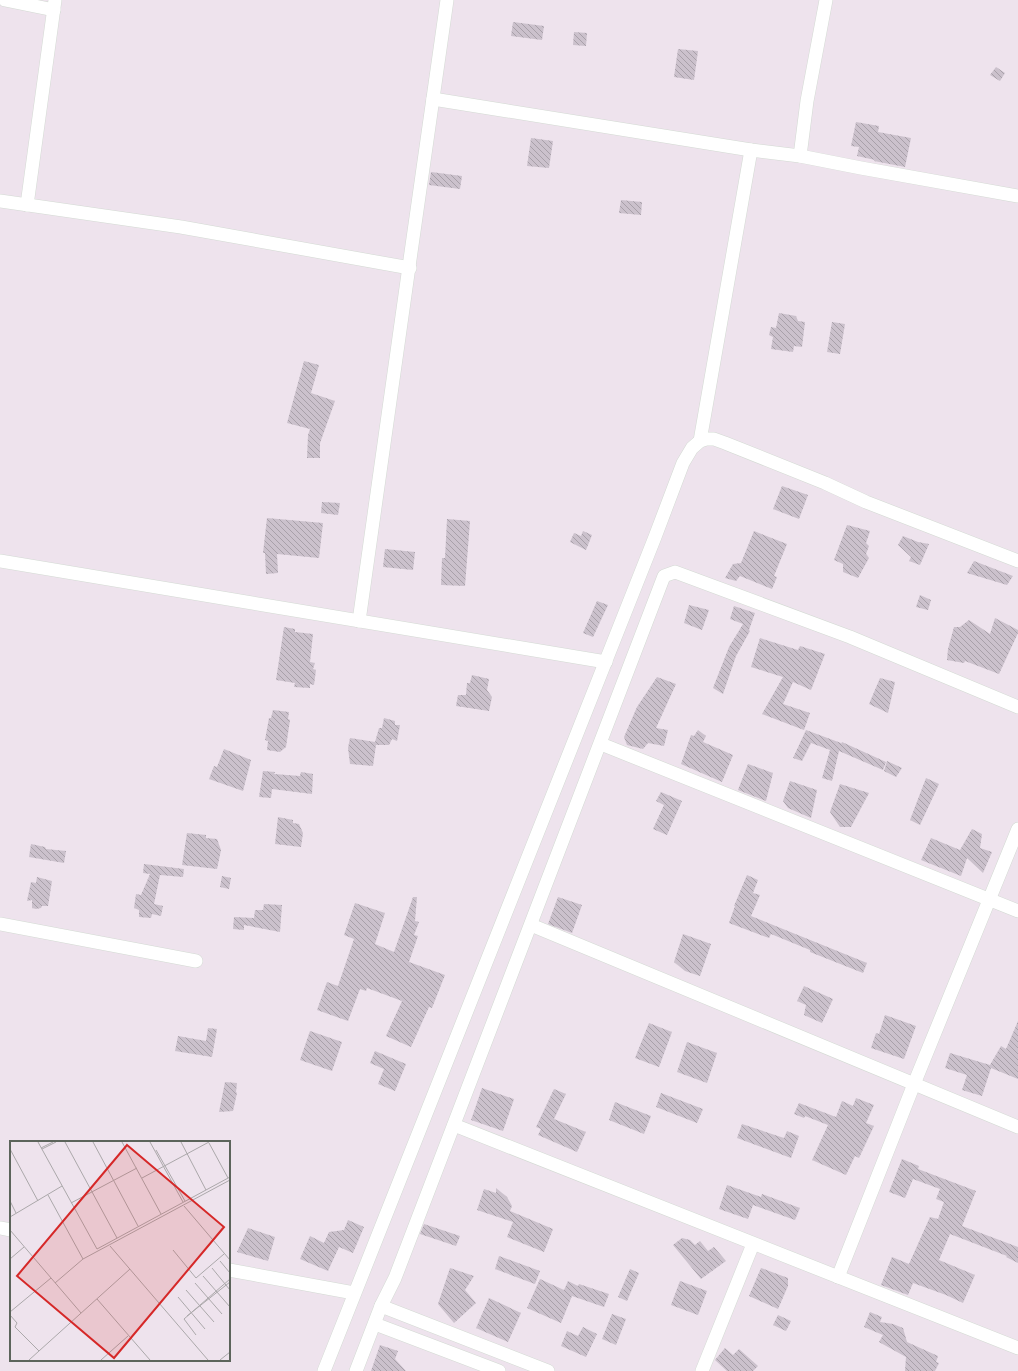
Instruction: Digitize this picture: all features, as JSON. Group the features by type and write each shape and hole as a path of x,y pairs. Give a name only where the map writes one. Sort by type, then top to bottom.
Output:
{"street":[{"path":"4,0 55,5 27,205"},
{"path":"359,620 447,0"},
{"path":"800,156 807,101 826,0"},
{"path":"433,99 751,150 800,156 1018,196"},
{"path":"700,441 751,150"},
{"path":"0,201 181,227 410,268"},
{"path":"324,1371 684,463 692,448 700,441 714,439 825,483 866,502 1018,561"},
{"path":"0,561 606,662"},
{"path":"356,1371 381,1306 396,1278 532,926 664,576 676,572 850,636 1018,706"},
{"path":"601,744 1018,911"},
{"path":"838,1277 914,1084 1018,828"},
{"path":"0,924 196,961"},
{"path":"532,926 1018,1127"},
{"path":"454,1125 1018,1348"},
{"path":"0,1228 10,1230"},
{"path":"702,1371 753,1244"},
{"path":"230,1270 354,1293"},
{"path":"381,1306 548,1371"},
{"path":"375,1324 499,1371"}],"building":[{"path":"513,22 544,26 542,40 511,36"},
{"path":"574,32 587,33 586,46 573,45"},
{"path":"678,49 698,51 694,80 674,77"},
{"path":"996,67 1005,73 1000,81 990,75"},
{"path":"856,122 879,126 878,132 911,138 905,167 857,156 859,147 851,146"},
{"path":"531,138 553,141 549,168 527,166"},
{"path":"431,172 462,176 460,189 429,185"},
{"path":"621,200 642,202 641,215 619,213"},
{"path":"779,313 796,316 798,321 805,322 802,347 794,346 793,352 771,349 773,337 769,335 771,327 776,328"},
{"path":"832,322 845,324 840,354 827,352"},
{"path":"304,361 319,365 311,393 335,401 320,443 320,458 307,458 308,435 310,429 287,423"},
{"path":"782,486 808,495 799,519 773,509"},
{"path":"322,502 340,503 338,515 321,513"},
{"path":"267,518 323,523 319,558 277,554 278,573 266,574 265,553 263,553"},
{"path":"447,519 470,521 465,586 441,585 442,558 445,558"},
{"path":"847,525 870,531 866,543 869,546 866,554 869,558 858,578 843,572 843,564 834,560"},
{"path":"583,531 592,535 586,550 570,542 574,533 581,536"},
{"path":"754,531 787,544 774,576 777,577 772,589 740,576 736,581 725,578 733,564 741,563"},
{"path":"903,536 918,542 929,544 920,565 909,561 911,557 898,545"},
{"path":"385,549 415,552 413,570 383,567"},
{"path":"974,561 1013,576 1007,585 967,573"},
{"path":"920,595 931,600 928,610 916,607"},
{"path":"597,601 608,605 593,637 583,633"},
{"path":"689,605 709,610 702,630 684,623"},
{"path":"734,606 755,613 749,630 750,631 736,656 723,694 713,688 729,647 743,624 730,619"},
{"path":"995,618 1018,630 999,674 965,661 964,663 947,660 948,649 954,627 960,627 969,620 990,634"},
{"path":"284,627 295,629 295,632 313,634 310,662 315,663 313,669 316,670 314,685 310,684 310,688 294,687 295,683 276,680"},
{"path":"760,638 798,650 800,646 825,654 811,690 793,682 783,704 810,713 804,730 762,714 783,677 751,667"},
{"path":"472,675 489,679 487,690 492,697 489,711 456,706 458,695 466,695 467,683 470,683"},
{"path":"657,677 676,684 656,728 668,730 664,746 648,743 643,749 627,745 624,737 637,707"},
{"path":"880,678 895,682 888,713 869,704"},
{"path":"273,710 289,712 288,719 290,720 286,747 280,752 267,750 268,741 265,740 269,718 271,718"},
{"path":"384,718 395,721 395,725 400,725 397,741 392,739 389,745 376,745 373,766 350,764 348,748 350,738 375,742 379,728 382,728"},
{"path":"698,730 706,736 703,742 733,755 722,782 681,764 691,735 694,736"},
{"path":"806,730 841,744 842,742 886,762 883,770 839,751 832,781 822,778 830,750 811,743 802,761 793,758"},
{"path":"224,749 251,760 243,791 209,779 214,766 217,767"},
{"path":"887,761 902,768 896,777 884,771"},
{"path":"748,764 773,773 766,801 738,790"},
{"path":"263,771 275,772 274,774 300,776 301,772 313,774 312,794 272,789 271,798 259,797"},
{"path":"926,778 939,784 920,825 910,820"},
{"path":"790,781 817,790 811,818 788,808 783,801"},
{"path":"840,784 869,793 851,827 840,827 830,812"},
{"path":"661,792 682,801 667,835 653,829 664,805 656,801"},
{"path":"278,817 293,820 293,823 299,824 303,833 301,847 275,844"},
{"path":"972,829 982,834 980,848 992,852 983,873 967,858 961,876 921,860 931,838 960,850"},
{"path":"187,833 206,835 206,838 217,839 221,850 217,869 182,865"},
{"path":"31,844 45,847 46,849 66,851 64,863 29,857"},
{"path":"144,864 184,869 183,877 160,875 154,904 163,906 161,916 152,914 151,918 139,917 139,910 134,908 136,894 141,895 150,874 143,873"},
{"path":"747,875 758,880 753,893 760,895 751,916 867,963 863,973 810,952 810,950 771,934 769,938 729,923 734,906"},
{"path":"222,876 231,878 229,889 220,887"},
{"path":"37,877 52,881 48,906 42,906 41,908 36,909 32,908 32,900 27,901 31,882 36,883"},
{"path":"413,897 417,897 415,921 419,922 414,935 418,936 409,962 445,975 432,1008 429,1007 411,1047 386,1036 402,1001 367,988 366,991 360,989 348,1021 317,1010 327,982 338,986 354,939 344,935 355,903 385,913 375,944 394,952"},
{"path":"558,897 582,905 572,933 548,924"},
{"path":"264,904 282,905 280,932 244,925 244,930 233,929 234,917 254,918 255,910 263,910"},
{"path":"683,934 711,944 700,976 685,971 674,962"},
{"path":"804,986 833,999 822,1023 804,1015 806,1005 797,1001"},
{"path":"885,1015 916,1026 904,1059 871,1048 876,1033 879,1034"},
{"path":"1018,1021 1018,1079 991,1068 982,1096 962,1090 967,1075 945,1068 950,1053 990,1065 1001,1046 1006,1049"},
{"path":"649,1023 672,1032 659,1067 635,1058"},
{"path":"208,1028 217,1029 212,1057 175,1051 178,1036 206,1041"},
{"path":"310,1031 342,1042 332,1071 300,1060"},
{"path":"687,1042 717,1053 707,1083 677,1072"},
{"path":"375,1051 406,1064 395,1091 378,1084 384,1069 370,1063"},
{"path":"225,1082 237,1083 237,1093 233,1111 219,1112"},
{"path":"482,1088 514,1099 503,1131 471,1120"},
{"path":"554,1089 566,1094 554,1119 586,1132 577,1152 538,1135 541,1129 536,1127"},
{"path":"661,1093 703,1109 697,1123 656,1107"},
{"path":"856,1098 874,1105 866,1123 874,1126 859,1158 855,1156 846,1175 812,1160 828,1125 805,1116 804,1118 794,1114 799,1103 836,1117 842,1101 853,1106"},
{"path":"615,1102 651,1116 644,1134 609,1120"},
{"path":"742,1124 784,1138 787,1131 799,1136 791,1158 737,1138"},
{"path":"902,1159 919,1166 918,1169 976,1191 962,1226 1018,1247 1018,1263 1006,1257 1007,1256 950,1234 939,1260 975,1275 963,1303 913,1283 908,1295 881,1285 892,1257 909,1264 930,1217 938,1219 944,1202 936,1199 940,1189 913,1179 905,1198 889,1192"},
{"path":"727,1185 761,1197 762,1194 800,1208 795,1220 753,1205 748,1219 719,1209"},
{"path":"496,1188 507,1197 512,1206 510,1211 553,1229 544,1252 507,1237 513,1222 477,1210 484,1189 496,1193"},
{"path":"348,1220 364,1227 353,1253 339,1247 328,1271 300,1259 310,1236 324,1243 329,1232 344,1230"},
{"path":"424,1224 460,1236 456,1246 420,1234"},
{"path":"248,1228 275,1237 268,1261 237,1252"},
{"path":"682,1238 690,1240 695,1245 700,1241 708,1251 714,1247 726,1261 701,1279 673,1245"},
{"path":"499,1256 540,1271 535,1284 495,1269"},
{"path":"450,1268 474,1276 465,1290 476,1303 454,1323 438,1304"},
{"path":"761,1268 788,1278 788,1286 778,1309 749,1296"},
{"path":"630,1269 639,1273 627,1301 618,1297"},
{"path":"540,1279 564,1290 568,1281 578,1286 579,1284 609,1294 604,1307 572,1296 561,1323 527,1308"},
{"path":"680,1281 707,1291 698,1315 671,1305"},
{"path":"489,1298 521,1313 508,1342 476,1328"},
{"path":"870,1312 882,1317 880,1322 893,1324 903,1328 907,1342 938,1356 936,1362 939,1363 935,1371 905,1371 906,1357 879,1342 883,1335 864,1327"},
{"path":"612,1314 626,1319 616,1345 602,1339"},
{"path":"778,1315 791,1321 786,1331 773,1325"},
{"path":"583,1327 597,1334 586,1357 561,1346 567,1331 578,1336"},
{"path":"380,1345 398,1351 395,1359 406,1371 371,1371"},
{"path":"725,1348 733,1355 739,1349 758,1366 753,1371 727,1371 715,1360"}]}
